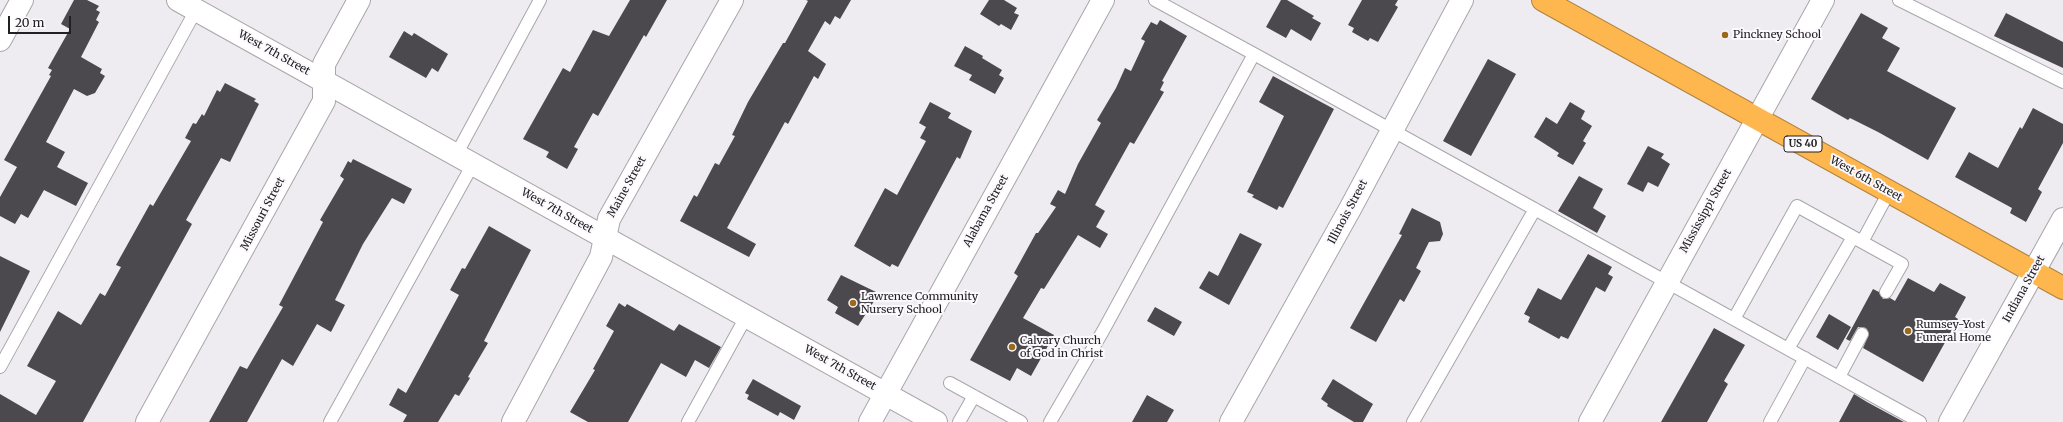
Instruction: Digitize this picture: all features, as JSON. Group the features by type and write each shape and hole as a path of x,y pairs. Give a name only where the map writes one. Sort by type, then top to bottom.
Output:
{"highway":[{"name":"West 6th Street","path":"1543,0 2063,288"}],"street":[{"path":"0,40 22,0"},
{"name":"Missouri Street","path":"147,422 324,101 324,64 359,0"},
{"name":"Maine Street","path":"513,422 601,257 609,219 732,0"},
{"name":"Alabama Street","path":"870,422 1103,0"},
{"name":"Illinois Street","path":"1231,422 1350,210 1391,130 1462,0"},
{"name":"Mississippi Street","path":"1590,422 1757,119 1817,2"},
{"name":"West 7th Street","path":"182,3 936,422"},
{"name":"Indiana Street","path":"1950,422 2063,219"}],"lane":[{"path":"330,422 464,159 540,0"},
{"path":"1155,0 1920,422"},
{"path":"1899,0 2063,82"},
{"path":"0,367 182,3"},
{"path":"1050,422 1103,331 1254,54"},
{"path":"1788,349 1889,192"},
{"path":"1734,319 1797,206 1902,264 1886,292"},
{"path":"1414,422 1535,209"},
{"path":"688,422 746,316"},
{"path":"1839,377 1862,334"},
{"path":"1770,422 1805,358"},
{"path":"950,383 1021,422"},
{"path":"959,422 974,396"}],"building":[{"path":"74,0 87,0 99,6 96,10 100,12 96,20 99,22 81,57 102,69 100,73 105,76 95,93 87,96 74,89 46,142 65,152 57,167 88,183 76,206 44,190 28,218 21,214 15,224 0,216 0,197 17,167 4,160 51,76 49,75 52,70 48,68 70,29 61,24"},
{"path":"630,0 667,0 646,37 644,35 598,116 593,113 574,147 578,149 567,169 546,157 549,152 523,139 563,68 570,72 593,30 609,36"},
{"path":"806,0 851,0 840,19 835,16 830,25 825,21 808,51 826,64 818,79 814,76 788,124 785,122 727,228 756,244 749,257 680,221 694,195 697,197 715,163 719,165 735,136 732,135 748,102 783,43 785,43 808,1"},
{"path":"989,0 1004,0 1017,8 1014,13 1019,15 1011,30 1001,24 999,26 980,14"},
{"path":"1281,0 1287,0 1314,16 1312,18 1321,23 1311,41 1291,29 1286,38 1266,27"},
{"path":"1362,0 1398,0 1395,5 1398,7 1378,42 1370,38 1368,41 1352,32 1354,28 1348,25"},
{"path":"1861,13 1888,28 1882,38 1900,48 1887,71 1956,108 1928,160 1878,132 1850,118 1848,120 1811,99"},
{"path":"2006,13 2063,42 2063,68 1994,36"},
{"path":"1160,20 1187,36 1162,81 1164,82 1160,90 1164,92 1134,144 1130,142 1095,205 1105,211 1096,227 1108,234 1100,248 1078,235 1044,289 1041,288 1023,318 1054,335 1031,376 1017,368 1010,381 970,360 1018,276 1014,273 1036,233 1038,233 1056,207 1050,204 1058,190 1065,194 1078,164 1101,123 1097,120 1116,88 1125,68 1131,71 1145,41 1141,39 1151,22 1157,25"},
{"path":"404,31 412,36 414,33 448,54 438,72 432,68 426,78 389,57"},
{"path":"965,46 983,56 982,58 1002,70 999,75 1004,78 995,94 969,80 972,75 954,66"},
{"path":"1488,59 1516,74 1471,156 1443,141"},
{"path":"1273,76 1334,109 1283,208 1279,206 1277,210 1252,197 1254,195 1247,192 1284,116 1259,102"},
{"path":"225,83 256,99 254,101 259,104 230,162 221,158 186,220 192,224 83,422 0,422 0,394 36,415 56,381 27,366 58,311 81,325 100,293 105,296 121,267 116,265 150,204 153,206 191,141 185,138 193,123 196,124 202,114 204,116 217,90 220,92"},
{"path":"930,102 951,113 948,118 972,131 960,159 957,157 898,267 892,264 890,267 854,246 885,188 897,195 926,141 920,138 926,127 919,123"},
{"path":"1570,102 1585,111 1581,119 1592,126 1583,141 1586,143 1573,165 1557,156 1559,153 1534,137 1546,117 1557,124"},
{"path":"2033,108 2063,124 2063,143 2038,189 2042,192 2026,222 2010,213 2012,208 1955,177 1969,152 1998,168 2020,127 2022,129"},
{"path":"1648,146 1664,154 1661,158 1670,164 1658,187 1648,182 1643,192 1627,184"},
{"path":"353,159 412,189 404,204 392,198 363,244 335,300 345,305 331,332 317,324 293,366 282,359 247,422 209,422 240,366 247,369 283,307 279,305 323,222 320,220 344,179 340,176 348,161 351,163"},
{"path":"1579,176 1603,189 1593,208 1606,216 1597,233 1558,211"},
{"path":"1412,208 1440,222 1443,234 1440,241 1429,242 1416,268 1421,271 1404,302 1400,299 1376,342 1350,328 1402,235 1399,234"},
{"path":"489,226 531,250 484,341 488,343 468,377 470,378 459,396 455,394 438,422 403,422 407,415 389,405 398,388 406,393 459,295 450,290 462,268 465,269"},
{"path":"1240,233 1262,244 1229,305 1199,288 1209,271 1218,276"},
{"path":"1588,254 1612,267 1608,274 1613,277 1605,292 1596,287 1568,339 1561,336 1559,339 1528,322 1530,317 1524,314 1538,288 1561,300"},
{"path":"0,256 30,271 0,332"},
{"name":"Lawrence Community Nursery School","path":"841,275 876,292 878,295 858,326 835,313 838,307 827,300"},
{"name":"Rumsey-Yost Funeral Home","path":"1908,278 1934,292 1940,283 1966,297 1955,317 1958,319 1923,382 1863,348 1869,334 1866,328 1858,327 1850,341 1846,339 1873,289 1879,292 1883,299 1890,298 1895,301"},
{"path":"619,303 625,307 627,304 674,331 679,324 721,347 709,368 695,360 686,377 661,363 628,422 588,422 570,412 595,370 593,369 614,331 606,326"},
{"path":"1155,307 1182,322 1174,336 1147,321"},
{"path":"1829,314 1851,327 1838,350 1816,337"},
{"path":"1714,328 1745,345 1724,381 1728,384 1707,422 1661,422"},
{"path":"753,379 801,406 794,420 780,412 778,416 747,399 749,395 745,393"},
{"path":"1333,379 1373,404 1363,422 1354,422 1327,406 1328,404 1321,399"},
{"path":"1854,394 1867,402 1904,422 1839,422"},
{"path":"1147,395 1174,410 1167,422 1132,422"}],"place":[{"name":"Pinckney School","path":"1725,35"},
{"name":"Lawrence Community Nursery School","path":"853,303"},
{"name":"Rumsey-Yost Funeral Home","path":"1908,331"},
{"name":"Calvary Church of God in Christ","path":"1012,347"}]}
